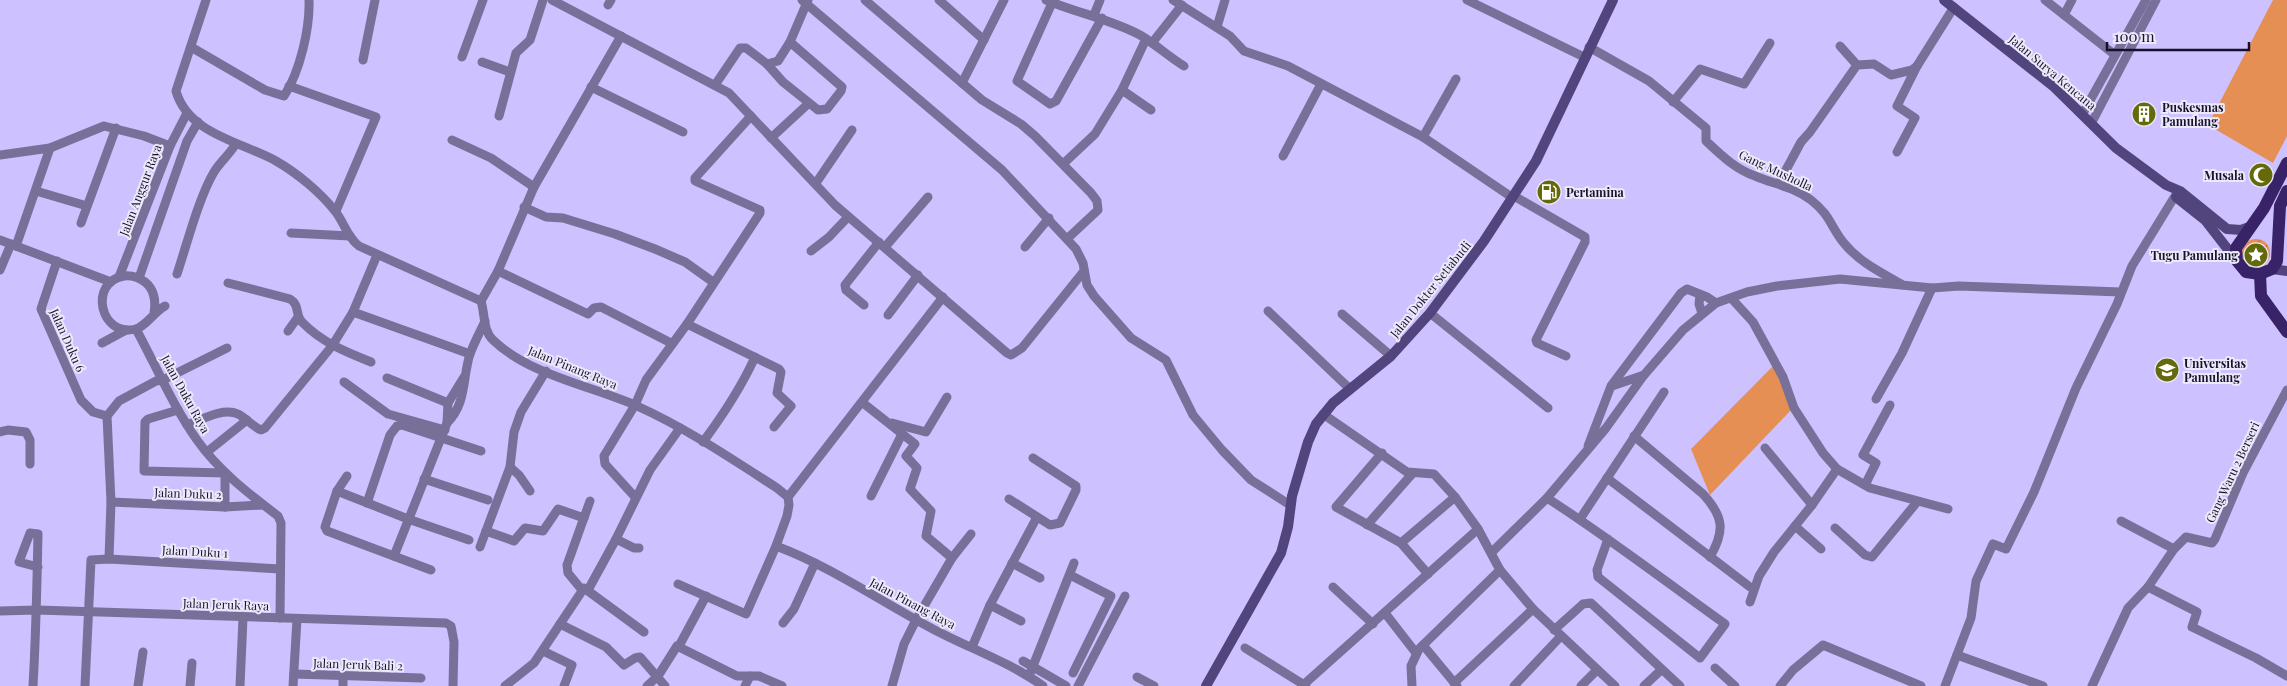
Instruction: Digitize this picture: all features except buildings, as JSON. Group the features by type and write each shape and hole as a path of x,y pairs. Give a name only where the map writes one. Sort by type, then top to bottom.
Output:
{"main road":[{"name":"Jalan Dokter Setiabudi","path":"1206,686 1281,552 1288,526 1287,504 1308,442 1323,414 1350,389 1392,356 1430,313 1484,241 1536,161 1586,52 1613,0"},
{"name":"Jalan Surya Kencana","path":"1944,0 2053,86 2083,113 2116,148 2166,184 2180,191 2227,229 2241,230 2253,226"},
{"path":"2287,163 2253,226 2238,241 2235,255 2237,261 2246,272 2287,271"},
{"name":"Jalan Surya Kencana","path":"2166,184 2176,196 2205,220 2237,261"},
{"path":"2287,191 2280,206 2277,236 2278,257 2266,272 2261,296 2281,317 2287,332"}],"street":[{"path":"206,0 176,91 179,101 187,113 235,145 278,162 309,185 336,211 350,236 359,246 481,301 498,271 534,187 621,36"},
{"path":"191,48 265,90 282,96 289,86 306,40 310,16 309,0"},
{"path":"362,60 375,0"},
{"path":"462,57 483,0"},
{"path":"499,116 516,53 530,40 543,0"},
{"path":"552,0 729,93 848,217 1011,355 1022,348 1084,271"},
{"path":"865,0 982,100 1021,124 1091,193 1097,201 1099,208 1068,238"},
{"path":"939,0 984,40"},
{"path":"962,83 1004,0"},
{"path":"1100,0 1098,17 1056,101 1050,104 1017,81 1049,1 1098,17 1149,41 1162,53 1184,66"},
{"path":"1173,0 1230,36 1244,51 1288,66 1423,137 1514,197 1585,237 1585,242 1536,340 1536,343 1566,356"},
{"path":"1218,28 1225,0"},
{"path":"2045,0 2115,55"},
{"path":"2064,15 2072,0"},
{"path":"767,64 778,61 790,42 805,1 1002,170 1049,218 1068,238 1080,257 1087,285 1131,338 1166,360 1193,415 1222,450 1251,480 1287,504"},
{"name":"Gang Musholla","path":"1469,1 1648,81 1705,126 1706,141 1729,162 1755,176 1779,183 1800,193 1820,207 1834,224 1843,241 1860,260 1904,286"},
{"path":"2083,113 2115,55 2150,1"},
{"path":"2092,122 2150,1"},
{"path":"1063,164 1087,144 1095,134 1149,41 1182,5"},
{"path":"1897,152 1915,118 1897,106 1918,66 1954,7"},
{"path":"715,85 740,48 746,48 767,64 783,82 818,110 824,111 842,88 790,42"},
{"path":"1673,102 1700,68 1744,84 1770,43"},
{"path":"1840,46 1857,64 1874,64 1891,74 1912,70 1918,66"},
{"path":"482,62 510,72"},
{"path":"1779,183 1801,142 1857,64"},
{"path":"1423,137 1456,79"},
{"path":"1283,156 1321,84"},
{"path":"289,86 376,118 336,211"},
{"path":"592,87 683,132"},
{"path":"1122,90 1151,110"},
{"path":"771,138 809,103"},
{"name":"Jalan Anggur Raya","path":"126,330 114,326 105,317 101,304 104,292 115,279 170,146 187,113"},
{"path":"635,497 605,464 604,460 635,405 646,380 671,343 687,324 761,212 695,181 695,178 750,116"},
{"path":"139,278 187,141 198,122"},
{"path":"0,155 50,148 104,126 116,128 170,146"},
{"path":"81,223 116,128"},
{"path":"816,183 852,130"},
{"path":"452,140 491,158 534,187"},
{"path":"177,274 210,180 219,164 229,156 235,145"},
{"path":"0,270 14,245 36,191 50,148"},
{"path":"36,191 87,206"},
{"path":"1945,686 1971,618 1976,581 1993,544 2006,549 2034,492 2076,388 2118,304 2132,266 2176,196"},
{"path":"864,305 846,290 845,285 928,197"},
{"path":"524,207 546,217 563,218 656,250 685,262 713,282"},
{"path":"812,250 829,237 848,217"},
{"path":"1025,247 1049,218"},
{"path":"291,233 350,236"},
{"path":"0,240 115,279 129,276 139,278 148,284 154,292 156,303 154,313"},
{"path":"187,425 229,412 237,413 261,430 288,402 332,346 353,312 377,255"},
{"name":"Jalan Duku 6","path":"57,260 41,308 81,400 94,412 106,416"},
{"path":"498,271 588,314 594,308 601,307 671,343"},
{"path":"888,315 918,275"},
{"path":"1492,552 1547,498 1586,451 1644,375 1683,330 1716,303 1732,299 1747,292 1777,286 1840,279 1932,288 1959,286 2121,292"},
{"path":"228,283 290,299 295,302 298,317 302,322 332,346 371,362"},
{"path":"1876,399 1902,352 1932,288"},
{"path":"1586,451 1611,386 1681,293 1687,290 1716,303"},
{"path":"1700,295 1699,304 1702,313"},
{"path":"678,584 746,614 787,516 788,496 863,403 943,297"},
{"path":"1732,299 1753,322 1783,377 1794,408 1823,453 1837,469 1864,485 1917,502 1948,509"},
{"name":"Jalan Pinang Raya","path":"481,301 490,339 504,350 546,371 635,405 680,428 788,496"},
{"path":"102,343 126,330 144,326 154,313 166,306"},
{"path":"1268,311 1350,389"},
{"path":"353,312 470,354"},
{"path":"1430,313 1548,408"},
{"path":"1342,314 1392,356"},
{"path":"288,331 298,317"},
{"path":"394,556 444,431 454,417 462,399 464,376 470,354 485,321"},
{"path":"687,324 779,369 781,372 777,393 791,406 774,427"},
{"name":"Jalan Duku Raya","path":"136,329 160,380 187,425 207,452 225,473 278,516 281,523 280,618"},
{"path":"85,686 90,613 90,562 93,559 109,559 111,502 106,416 119,401 227,348"},
{"path":"704,442 738,392 755,357"},
{"path":"480,547 510,467 514,432 521,412 546,371"},
{"path":"1611,386 1644,375"},
{"path":"444,431 448,403 464,376"},
{"path":"387,378 448,403"},
{"path":"344,382 388,414 444,431 481,451"},
{"name":"Gang Waru 2 Berseri","path":"2092,686 2128,608 2148,587 2174,550 2186,537 2207,543 2212,543 2215,539 2243,473 2287,390"},
{"path":"1580,519 1664,392"},
{"path":"887,422 926,432 948,397"},
{"path":"863,403 915,444 906,456 917,468 910,489 931,511 926,536 952,558"},
{"path":"1864,485 1876,463 1863,455 1890,405"},
{"path":"178,410 148,419 145,422 144,471 225,473 225,507"},
{"path":"1323,414 1412,474"},
{"path":"207,452 247,420"},
{"path":"367,503 392,430 402,425 444,431"},
{"path":"505,686 518,673 529,667 543,651 585,590 616,539 635,497 650,470 680,428"},
{"path":"0,432 8,430 26,432 30,440 30,464"},
{"path":"871,496 902,434"},
{"path":"1634,436 1702,494 1711,506 1721,528 1720,539 1710,557"},
{"path":"1765,448 1812,505"},
{"path":"1382,453 1336,507 1401,543 1428,574"},
{"path":"1009,499 1050,525 1060,523 1076,490 1074,484 1033,458"},
{"path":"510,467 519,475 530,491"},
{"path":"1750,602 1759,576 1774,552 1812,505 1837,469"},
{"path":"1367,525 1412,474 1427,472 1434,474 1455,496 1492,552 1500,570 1533,609 1614,686"},
{"path":"347,476 337,491 326,527 327,531 431,570"},
{"path":"1607,478 1750,587"},
{"path":"424,479 488,500"},
{"path":"337,491 408,519 469,540"},
{"path":"1401,543 1455,496"},
{"path":"1547,498 1580,519 1608,539 1725,624 1700,658 1598,577 1597,570 1608,539"},
{"path":"590,501 567,565 568,572 585,590 644,632"},
{"name":"Jalan Duku 2","path":"111,502 225,507 263,505"},
{"path":"1835,528 1865,555 1872,557 1917,502"},
{"path":"486,531 514,541 525,528 543,532 558,510 584,518"},
{"path":"972,647 990,605 1037,517"},
{"path":"2121,521 2174,550"},
{"path":"1795,526 1821,549"},
{"path":"1245,648 1304,685 1478,529"},
{"path":"892,686 904,644 916,620 952,558 971,534"},
{"path":"616,539 634,548 639,548"},
{"name":"Jalan Pinang Raya","path":"776,546 815,563 916,620 1029,676 1043,686"},
{"name":"Jalan Duku 1","path":"109,559 280,569"},
{"path":"783,623 794,610 815,563"},
{"path":"1012,563 1040,578"},
{"path":"1029,676 1074,563"},
{"path":"33,686 38,566"},
{"path":"1412,686 1411,666 1416,653 1500,570"},
{"path":"1070,575 1111,596 1073,672"},
{"path":"1333,586 1373,624"},
{"path":"2148,587 2197,612 2192,627 2256,658 2287,676"},
{"path":"647,686 658,676 675,648 679,646 706,596"},
{"path":"1078,686 1125,596"},
{"path":"1514,686 1582,604 1591,603 1680,686"},
{"path":"990,605 1021,621"},
{"path":"1423,645 1456,684 1533,609"},
{"name":"Jalan Jeruk Raya","path":"0,611 37,610 446,624 451,626 454,642 453,686"},
{"path":"1385,613 1416,653"},
{"path":"240,686 243,618"},
{"path":"294,686 297,620"},
{"path":"560,624 606,648 624,664 640,657 665,686"},
{"path":"1780,686 1793,670 1822,645 1921,686"},
{"path":"679,646 737,676 759,676 782,686"},
{"path":"543,651 572,665 564,686"},
{"path":"138,686 143,652"},
{"path":"1957,655 2043,686"},
{"path":"1024,661 1066,686"},
{"path":"190,686 192,663"},
{"path":"1715,668 1735,686"},
{"path":"1581,686 1597,670"},
{"path":"1644,686 1661,670"},
{"name":"Jalan Jeruk Bali 2","path":"294,674 343,676 398,682 421,678"},
{"path":"343,676 343,686"},
{"path":"744,686 750,676"},
{"path":"1137,677 1154,686"}],"shaded area":[{"path":"2273,0 2287,0 2287,136 2273,163 2208,125"},
{"path":"2256,239 2266,243 2270,253 2266,263 2256,267 2246,263 2242,253 2246,243"},
{"path":"1774,365 1792,409 1710,495 1691,449"}],"place":[{"name":"Puskesmas Pamulang","path":"2144,114"},
{"name":"Musala","path":"2261,175"},
{"name":"Pertamina","path":"1549,192"},
{"name":"Tugu Pamulang","path":"2256,255"},
{"name":"Universitas Pamulang","path":"2167,370"}]}
